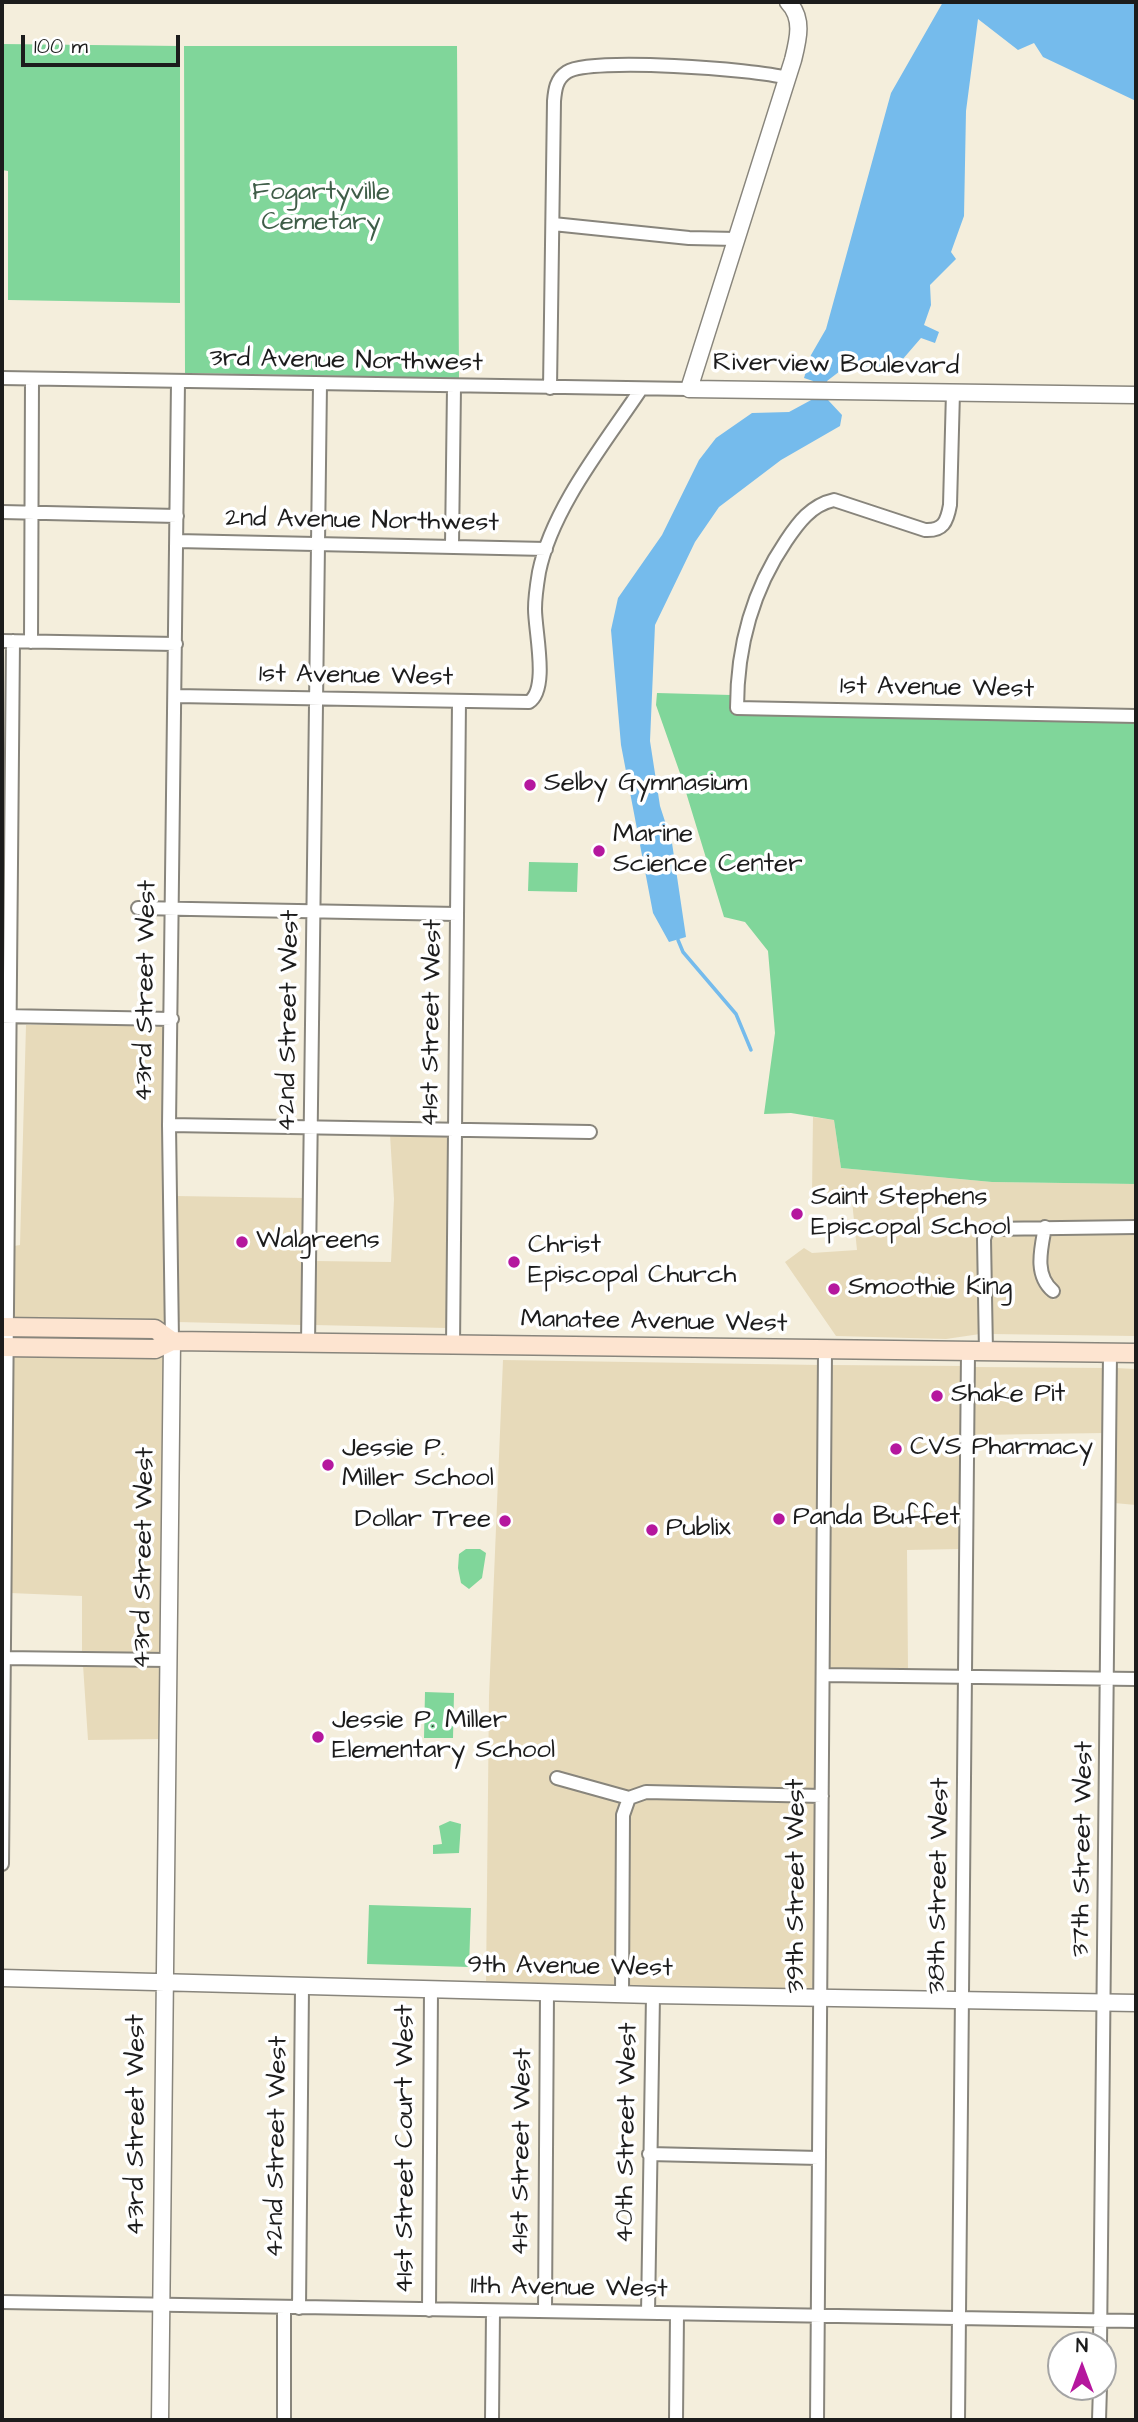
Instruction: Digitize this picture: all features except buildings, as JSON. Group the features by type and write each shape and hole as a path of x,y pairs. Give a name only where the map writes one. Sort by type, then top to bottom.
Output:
{"main road":[{"name":"Manatee Avenue West","path":"5,1327 155,1329 172,1341"},
{"name":"Manatee Avenue West","path":"5,1347 155,1349 172,1341 825,1352 1136,1353"}],"street":[{"name":"Riverview Boulevard","path":"788,2 799,27 787,78 689,389 1136,395"},
{"path":"550,388 554,101 556,87 562,76 575,69 598,66 727,69 787,78"},
{"path":"553,224 689,238 737,239"},
{"name":"3rd Avenue Northwest","path":"2,378 689,389"},
{"path":"31,642 32,379"},
{"name":"43rd Street West","path":"160,2420 172,1341 169,1125 178,382"},
{"name":"42nd Street West","path":"308,1344 320,384"},
{"path":"452,545 454,387"},
{"path":"546,549 581,480 641,389"},
{"name":"1st Avenue West","path":"953,392 950,505 946,522 934,531 925,530 834,500 823,502 807,514 772,561 754,601 740,652 737,708 1136,716"},
{"path":"2,512 177,516"},
{"name":"2nd Avenue Northwest","path":"177,541 546,549"},
{"name":"1st Avenue West","path":"175,696 520,704 534,699 539,678 536,597 546,549"},
{"path":"2,1864 6,1016 13,713 8,641 176,645"},
{"name":"41st Street West","path":"453,1346 459,701"},
{"path":"138,908 457,914"},
{"path":"6,1016 172,1019"},
{"path":"169,1125 590,1132"},
{"name":"38th Street West","path":"958,2420 965,1677 977,1352 986,1232 991,1227 1045,1227"},
{"path":"1053,1291 1044,1284 1041,1273 1045,1227 1136,1227"},
{"name":"39th Street West","path":"817,2420 825,1352"},
{"name":"37th Street West","path":"1101,2331 1110,1353"},
{"path":"3,1658 168,1660"},
{"path":"823,1675 1136,1679"},
{"path":"557,1778 629,1798 646,1792 822,1797"},
{"name":"40th Street West","path":"622,1994 623,1815 629,1798"},
{"name":"9th Avenue West","path":"2,1978 653,1995 1136,2003"},
{"name":"42nd Street West","path":"299,2308 302,1986"},
{"name":"41st Street Court West","path":"429,2310 431,1989"},
{"name":"41st Street West","path":"545,2311 547,1992"},
{"name":"40th Street West","path":"648,2313 653,1995"},
{"path":"649,2154 818,2158"},
{"name":"11th Avenue West","path":"2,2302 1136,2321"},
{"path":"284,2308 284,2420"},
{"path":"492,2420 493,2311"},
{"path":"676,2420 677,2314"},
{"path":"1099,2420 1100,2401"}],"shaded area":[{"path":"26,1025 167,1025 166,1322 13,1318 14,1246 20,1245"},
{"path":"813,1117 834,1120 841,1168 992,1182 1136,1184 1136,1221 988,1221 981,1228 978,1238 980,1334 946,1339 836,1336 785,1262 804,1248 812,1253 857,1250 851,1191 812,1194"},
{"path":"390,1135 449,1136 447,1328 314,1325 315,1261 391,1262 394,1199"},
{"path":"175,1196 305,1198 303,1325 177,1322"},
{"path":"993,1233 1038,1233 1036,1275 1041,1289 1054,1300 1061,1290 1049,1280 1047,1272 1049,1233 1136,1233 1134,1336 991,1334 989,1239"},
{"path":"13,1354 166,1355 162,1653 82,1653 82,1596 10,1593"},
{"path":"503,1360 819,1365 816,1790 646,1786 626,1791 553,1770 550,1782 620,1802 616,1988 486,1984 489,1696"},
{"path":"830,1365 962,1366 960,1549 907,1550 908,1670 828,1669"},
{"path":"973,1367 1104,1368 1104,1433 975,1435 972,1549"},
{"path":"1115,1368 1136,1369 1136,1505 1114,1503"},
{"path":"83,1665 162,1666 161,1739 88,1740"},
{"path":"646,1798 816,1803 815,1992 627,1988 629,1815 634,1802"}],"green space":[{"path":"2,44 180,46 180,303 8,300 8,171 2,170"},
{"name":"Fogartyville Cemetary","path":"184,46 457,46 459,378 185,373"},
{"path":"657,693 731,695 732,714 1136,722 1136,1184 992,1182 841,1168 834,1120 791,1113 764,1114 775,1033 768,951 745,922 724,917 681,776 656,705"},
{"path":"529,862 578,863 577,892 528,891"},
{"path":"466,1549 480,1549 486,1553 482,1578 469,1589 461,1583 458,1568 459,1554"},
{"path":"425,1692 454,1693 453,1738 424,1738"},
{"path":"450,1821 461,1824 459,1853 433,1854 433,1845 442,1844 439,1826"},
{"path":"369,1905 471,1908 469,1967 367,1964"}],"water":[{"path":"943,2 1136,2 1136,101 1043,57 1034,43 1018,50 978,19 966,111 964,216 951,252 956,259 930,285 931,305 924,325 939,332 935,343 921,338 896,367 844,368 827,381 828,400 842,415 840,426 781,460 719,507 695,542 655,625 650,741 660,806 672,843 686,937 669,942 653,913 621,745 611,630 618,598 662,535 699,460 716,438 752,413 789,412 813,399 813,381 804,378 811,355 826,329 891,93"}],"waterway":[{"path":"678,940 683,952 736,1014 751,1050"}],"place":[{"name":"Selby Gymnasium","path":"530,785"},
{"name":"Marine Science Center","path":"599,851"},
{"name":"Saint Stephens Episcopal School","path":"797,1214"},
{"name":"Walgreens","path":"242,1242"},
{"name":"Christ Episcopal Church","path":"514,1262"},
{"name":"Smoothie King","path":"834,1289"},
{"name":"Shake Pit","path":"937,1396"},
{"name":"CVS Pharmacy","path":"896,1449"},
{"name":"Jessie P. Miller School","path":"328,1465"},
{"name":"Panda Buffet","path":"779,1519"},
{"name":"Dollar Tree","path":"505,1521"},
{"name":"Publix","path":"652,1530"},
{"name":"Jessie P. Miller Elementary School","path":"318,1737"}]}
